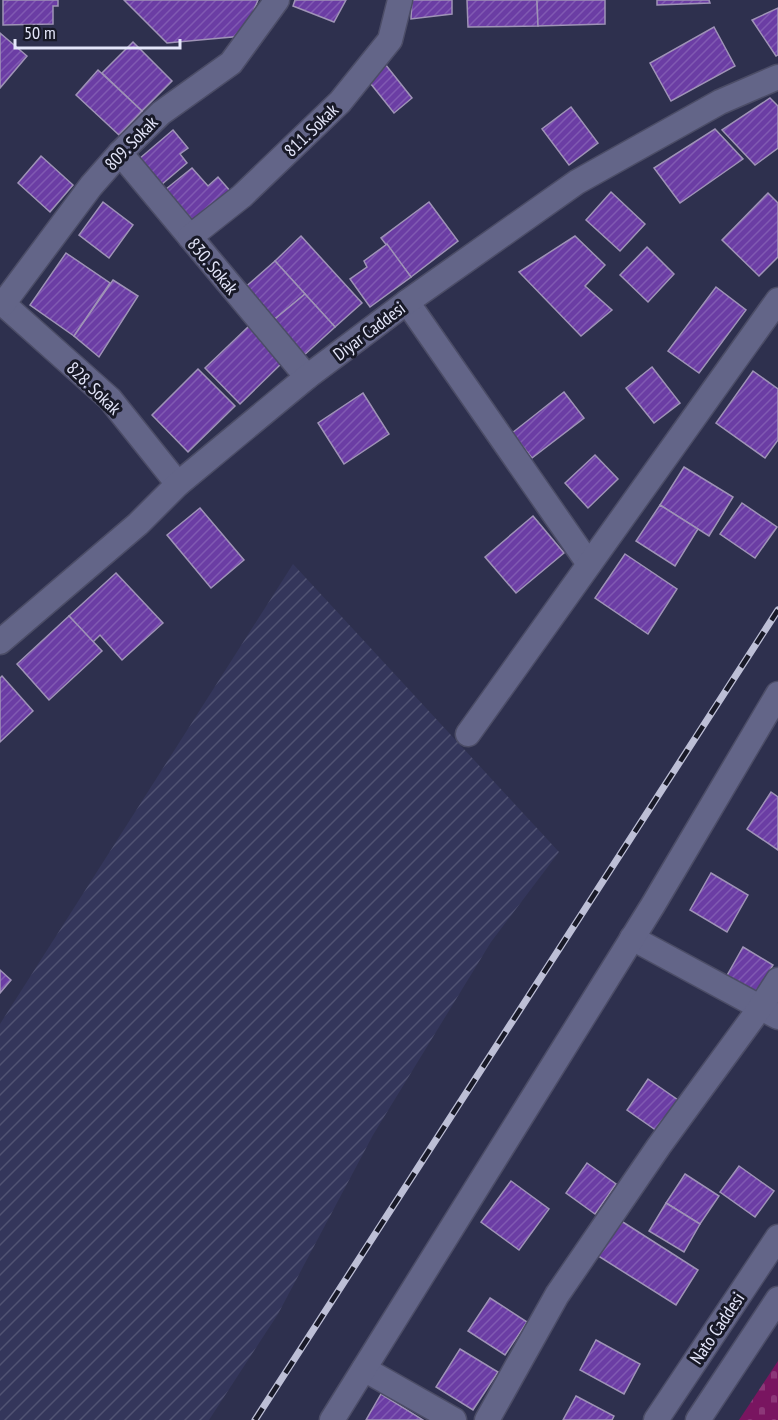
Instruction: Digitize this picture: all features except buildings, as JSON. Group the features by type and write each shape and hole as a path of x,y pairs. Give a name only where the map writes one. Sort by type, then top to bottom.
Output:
{"street":[{"name":"809. Sokak","path":"2,303 91,186 120,153 161,113 231,63 277,0"},
{"name":"811. Sokak","path":"190,237 242,196 340,102 390,40 400,0"},
{"name":"Diyar Caddesi","path":"0,642 138,524 178,484 307,377 407,302 577,182 720,102 778,77"},
{"name":"830. Sokak","path":"120,153 307,377"},
{"path":"468,734 778,300"},
{"path":"407,302 589,564"},
{"name":"828. Sokak","path":"2,303 110,399 178,484"},
{"path":"332,1420 632,938 778,694"},
{"path":"632,938 769,1012"},
{"path":"487,1420 556,1295 659,1146 769,1012 778,980"},
{"name":"Nato Caddesi","path":"656,1420 778,1237"},
{"path":"698,1420 778,1299"},
{"path":"364,1369 454,1420"}],"shaded area":[{"path":"293,564 559,852 491,942 373,1135 278,1314 209,1420 0,1420 0,1024"}],"green space":[{"path":"778,1361 778,1420 739,1420"}],"railway":[{"path":"255,1420 778,610"}]}
